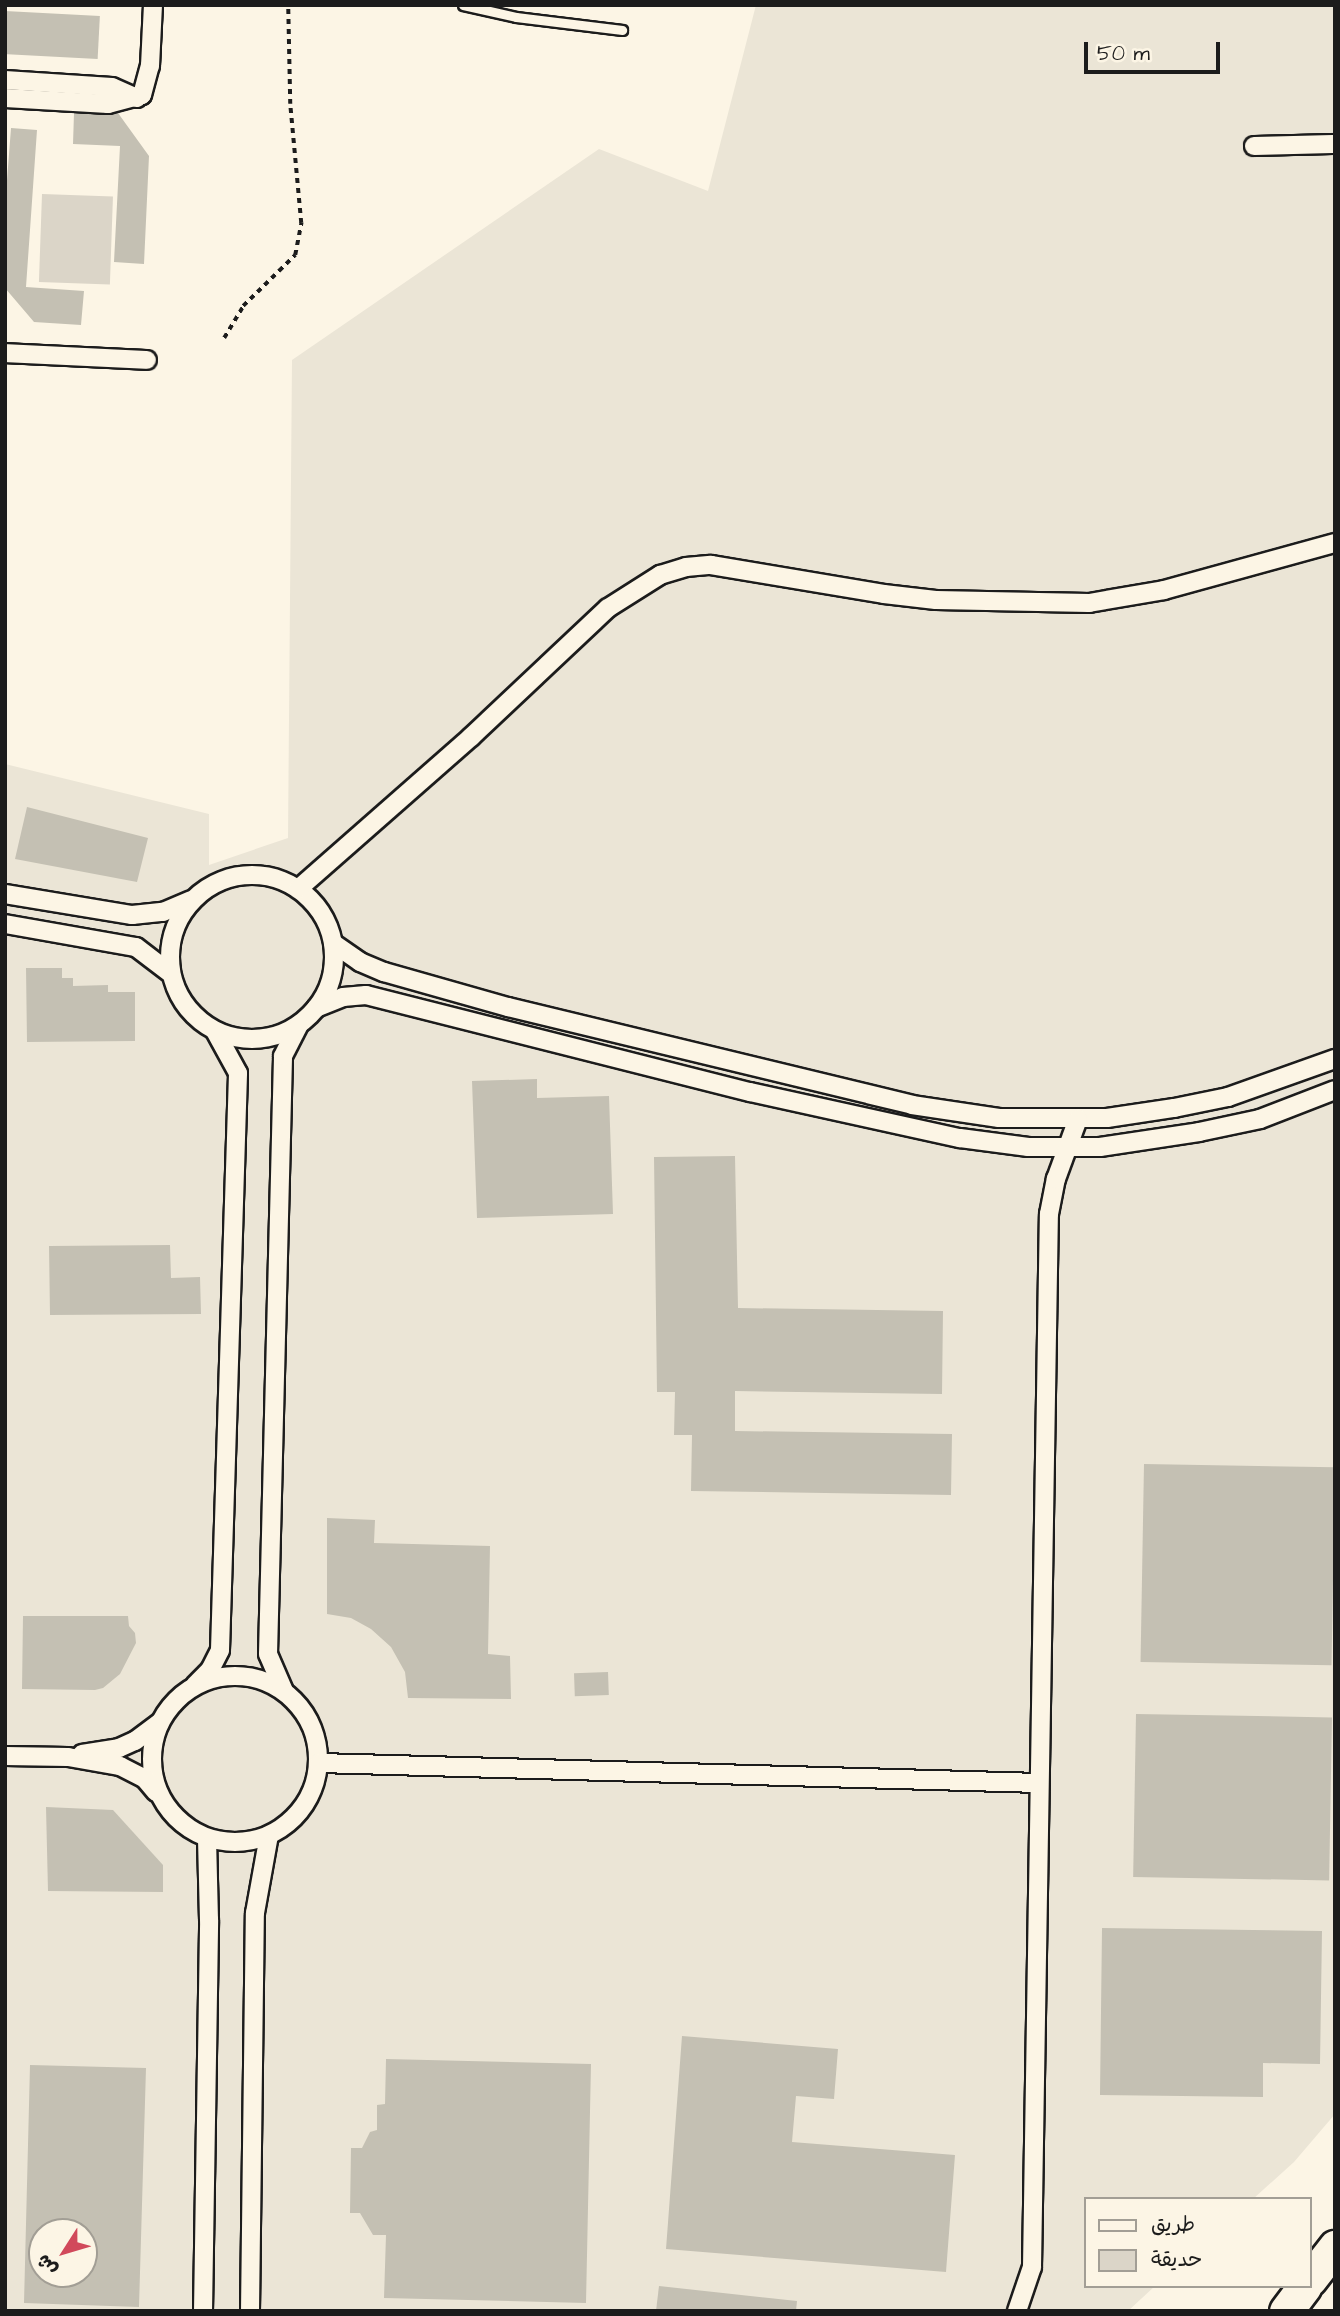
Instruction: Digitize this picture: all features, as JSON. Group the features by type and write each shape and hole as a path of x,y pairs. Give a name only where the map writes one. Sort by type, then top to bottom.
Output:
{"highway":[{"path":"1312,2276 1335,2247"},
{"path":"1286,2311 1303,2288"}],"street":[{"path":"5,98 108,104 142,95 148,81 153,5"},
{"path":"5,80 112,87 137,98"},
{"path":"1254,146 1335,144"},
{"path":"5,353 148,360"},
{"path":"298,889 471,737 608,608 660,575 686,567 711,565 923,598 996,603 1089,603 1164,590 1335,542"},
{"path":"5,894 132,915 163,912 191,900 210,885 231,877 255,874 278,878 298,889 314,904 326,922 333,943 334,966 328,988 316,1008 299,1025 277,1037 235,1038 215,1031 195,1016 179,996 170,973 172,934 191,900"},
{"path":"5,924 136,947 170,973"},
{"path":"333,943 360,962 384,972 508,1007 912,1105 999,1118 1078,1119 1174,1108 1228,1097 1335,1059"},
{"path":"316,1008 343,997 366,995 750,1092 960,1138 1028,1147 1100,1147 1199,1132 1260,1119 1335,1090"},
{"path":"5,1756 68,1757 120,1766 137,1773 175,1817 207,1839 227,1843 256,1841 269,1835 297,1816 315,1787 319,1763 317,1741 302,1709 284,1690 268,1654 283,1056 299,1025"},
{"path":"160,1797 152,1771 153,1742 160,1722 175,1700 210,1670 220,1650 238,1073 215,1031"},
{"path":"1017,2311 1032,2267 1049,1224 1056,1179 1078,1119"},
{"path":"195,1685 216,1677 241,1675 284,1690"},
{"path":"68,1757 119,1748 135,1741 160,1722"},
{"path":"319,1763 1038,1783"},
{"path":"250,2311 256,1913 269,1835"},
{"path":"203,2311 209,1920 207,1839"}],"lane":[{"path":"463,5 516,17 622,30"}],"path":[{"path":"224,338 243,306 295,255 301,223 290,104 288,5"}],"shaded area":[{"path":"756,5 1335,5 1335,2114 1294,2162 1255,2197 1084,2197 1084,2288 1153,2288 1128,2311 5,2311 5,764 209,814 209,865 288,838 292,360 599,149 708,191"}],"green space":[{"path":"42,194 113,196 110,284 39,282"}],"building":[{"path":"5,11 100,16 98,59 5,54"},
{"path":"74,113 118,113 149,156 144,264 114,262 120,146 73,144"},
{"path":"11,128 37,130 26,287 84,291 81,325 34,322 5,288 5,206"},
{"path":"27,807 148,838 137,882 15,859"},
{"path":"26,968 62,968 62,978 73,978 73,986 108,985 108,992 135,992 135,1041 27,1042"},
{"path":"537,1079 537,1098 609,1096 613,1214 477,1218 472,1081"},
{"path":"735,1156 738,1308 943,1311 942,1394 735,1391 735,1431 952,1434 951,1495 691,1491 692,1435 674,1435 675,1392 657,1392 654,1157"},
{"path":"170,1245 171,1278 200,1277 201,1314 50,1315 49,1246"},
{"path":"1144,1464 1335,1467 1332,1665 1141,1662"},
{"path":"327,1518 375,1520 374,1543 490,1546 488,1654 510,1656 511,1699 408,1698 405,1672 391,1647 371,1629 351,1618 327,1614"},
{"path":"23,1616 128,1616 136,1643 120,1674 103,1688 22,1689"},
{"path":"608,1672 609,1695 575,1696 574,1673"},
{"path":"1136,1714 1332,1717 1329,1880 1133,1877"},
{"path":"46,1807 113,1810 163,1865 163,1892 48,1891"},
{"path":"1102,1928 1322,1931 1320,2064 1263,2063 1263,2097 1100,2095"},
{"path":"682,2036 838,2049 834,2099 796,2096 792,2142 955,2155 946,2272 666,2249"},
{"path":"386,2059 591,2064 586,2303 384,2298 386,2235 373,2235 360,2213 350,2213 351,2148 362,2148 370,2132 377,2130 377,2105 385,2104"},
{"path":"30,2065 146,2068 139,2307 24,2303"},
{"path":"659,2286 797,2301 796,2311 656,2311"}]}
